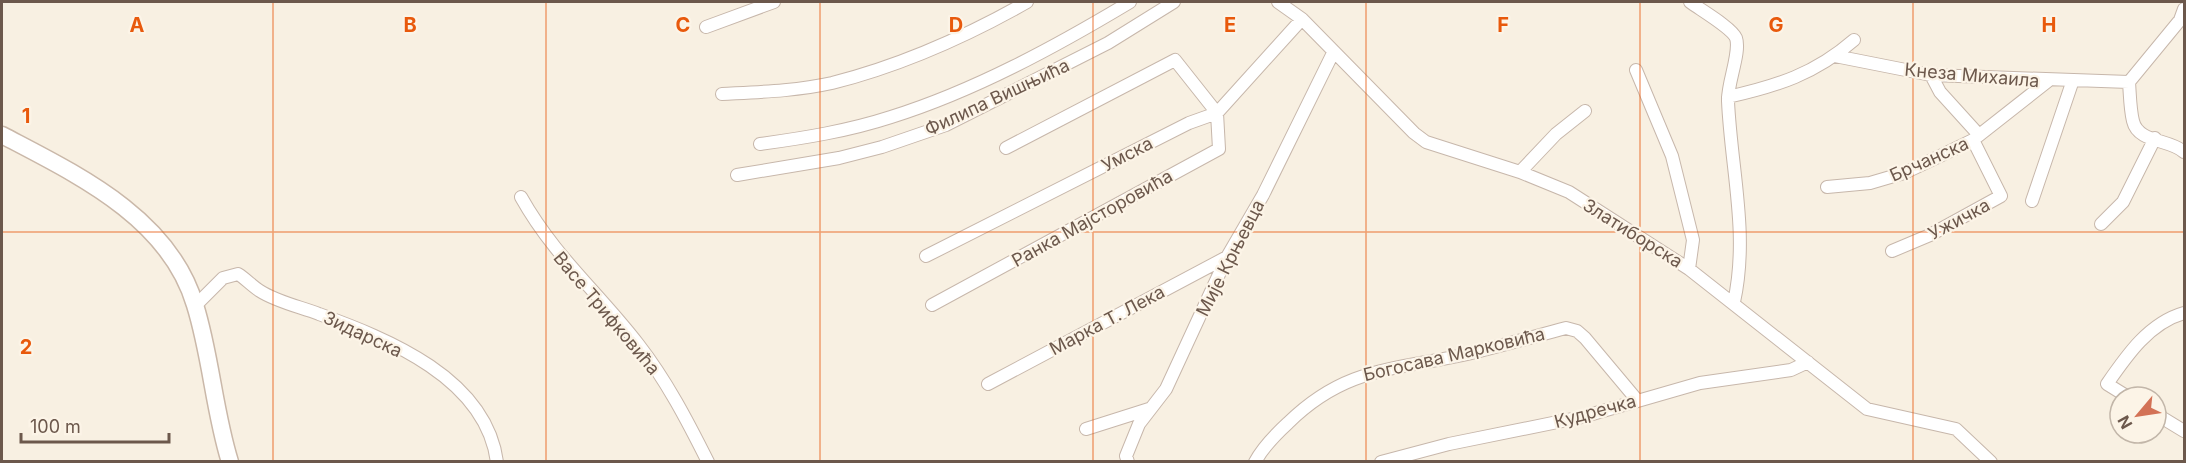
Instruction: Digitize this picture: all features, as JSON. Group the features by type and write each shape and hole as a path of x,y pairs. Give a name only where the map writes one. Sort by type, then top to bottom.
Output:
{"street":[{"path":"706,27 774,2"},
{"path":"722,94 798,89 863,74 952,39 1027,2"},
{"path":"760,144 836,132 892,117 1013,65 1082,31 1130,2"},
{"name":"Филипа Вишњића","path":"737,175 784,169 861,153 946,125 1098,48 1174,2"},
{"name":"Златиборска","path":"1278,2 1302,19 1333,53 1426,142 1520,172 1569,192 1689,268 1867,409 1956,429 1991,462"},
{"path":"1693,2 1734,33 1738,42 1728,98 1741,235 1740,275 1734,302"},
{"path":"2183,15 2129,82 2133,122 2137,130 2144,136 2178,146 2184,152"},
{"name":"Умска","path":"926,256 1189,123 1217,113 1302,19"},
{"path":"1728,98 1778,86 1835,56 1854,40"},
{"name":"Мије Крњевца","path":"1128,462 1126,456 1139,424 1166,389 1227,257 1263,195 1333,53"},
{"name":"Кнеза Михаила","path":"1835,56 1931,75 2048,81 2129,82"},
{"path":"1006,148 1175,60 1217,113"},
{"path":"1636,70 1672,156 1693,240 1689,268"},
{"path":"1931,75 1940,92 1976,138"},
{"path":"2032,201 2073,80"},
{"name":"Брчанска","path":"1827,187 1870,183 1904,173 1976,138 2048,81"},
{"path":"1520,172 1556,134 1585,111"},
{"name":"Ранка Мајсторовића","path":"932,305 1219,149 1217,113"},
{"path":"2,135 91,182 132,214 170,256 185,278 195,305 230,462"},
{"name":"Ужичка","path":"1892,251 1930,235 2001,196 1976,138"},
{"path":"2102,224 2123,202 2155,138"},
{"name":"Васе Трифковића","path":"521,197 558,254 638,343 679,404 708,462"},
{"name":"Марка Т. Лека","path":"988,384 1227,257"},
{"name":"Зидарска","path":"195,305 223,278 238,274 260,291 351,326 428,365 452,384 472,405 490,438 496,462"},
{"path":"2109,385 2107,384 2147,333 2169,317 2184,313"},
{"name":"Богосава Марковића","path":"1256,462 1276,434 1307,404 1336,385 1383,369 1464,354 1566,327 1577,331 1637,400"},
{"name":"Кудречка","path":"1381,462 1449,444 1582,417 1700,383 1791,370 1808,362"},
{"path":"1086,429 1149,409"},
{"path":"2168,421 2184,431"}]}
